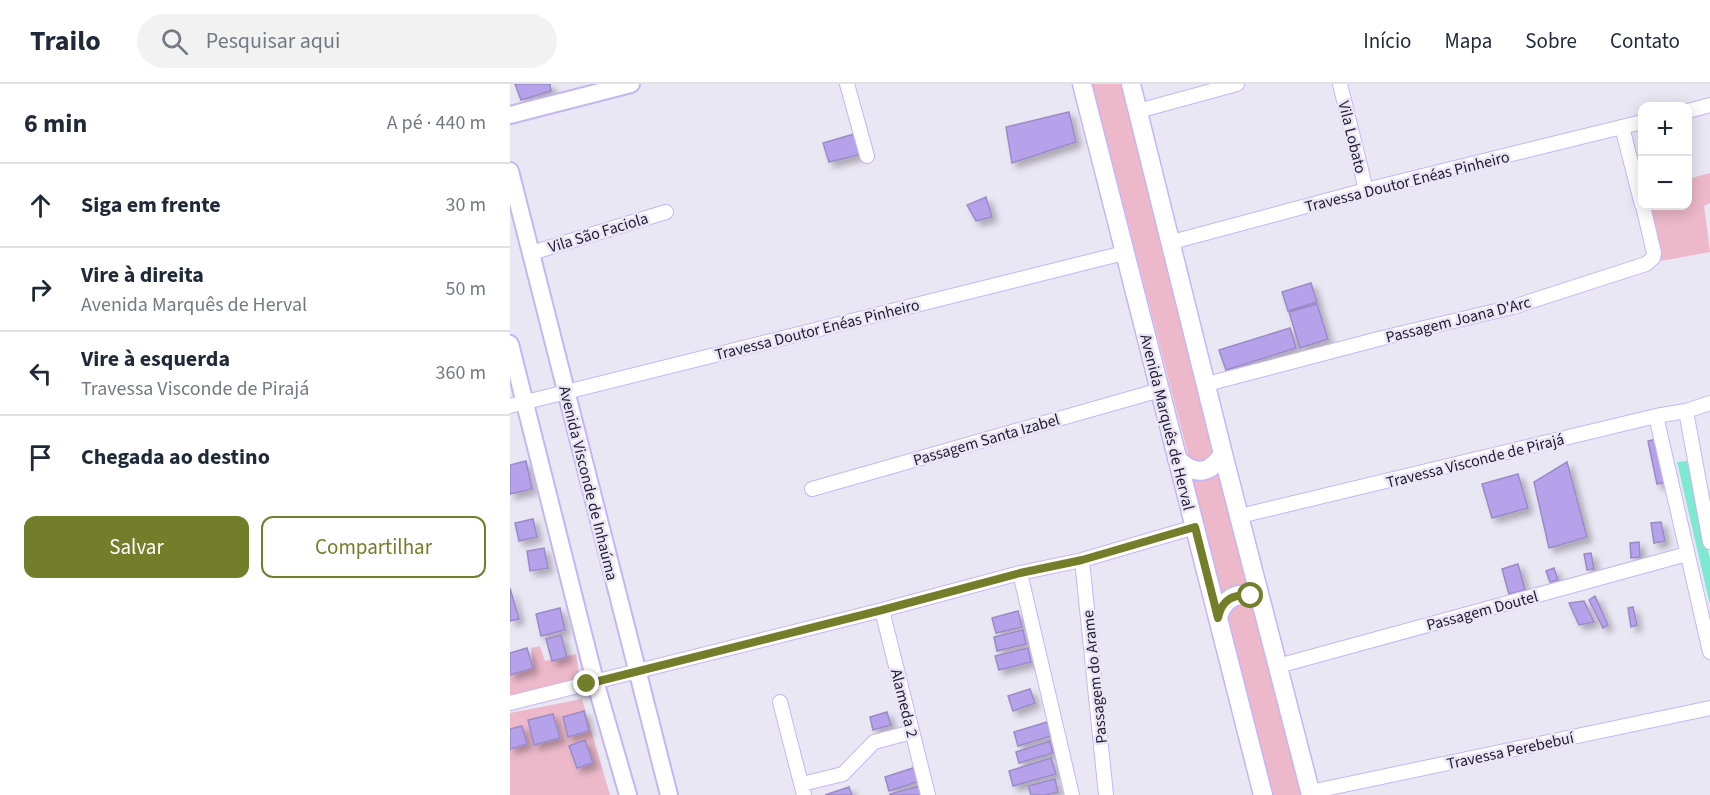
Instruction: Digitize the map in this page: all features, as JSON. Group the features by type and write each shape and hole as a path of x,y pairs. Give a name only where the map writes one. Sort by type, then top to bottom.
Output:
{"main road":[{"name":"Avenida Marquês de Herval","path":"1082,84 1263,795"},
{"path":"1131,84 1310,794"},
{"path":"1177,459 1186,468 1202,472 1216,464 1223,454"},
{"path":"1218,618 1225,603 1240,595 1251,596 1262,604"}],"street":[{"path":"510,115 631,84"},
{"path":"847,84 867,156"},
{"path":"1138,111 1237,84"},
{"name":"Vila Lobato","path":"1340,84 1366,190"},
{"path":"1692,110 1710,105"},
{"name":"Travessa Doutor Enéas Pinheiro","path":"1172,242 1366,190 1638,123"},
{"name":"Passagem Joana D'Arc","path":"1622,127 1638,186"},
{"name":"Avenida Visconde de Inhaúma","path":"510,171 669,795"},
{"name":"Passagem Joana D'Arc","path":"1207,384 1386,337 1513,307 1646,264 1653,258 1654,253 1644,210"},
{"name":"Vila São Faciola","path":"531,253 666,212"},
{"name":"Travessa Doutor Enéas Pinheiro","path":"518,404 1124,253"},
{"path":"510,344 518,404 628,795"},
{"name":"Passagem Santa Izabel","path":"812,489 1160,390"},
{"name":"Travessa Visconde de Pirajá","path":"1240,516 1656,416 1686,411 1710,403"},
{"path":"1686,411 1710,542"},
{"path":"1656,416 1710,652"},
{"path":"510,703 1020,573 1082,560 1195,527"},
{"name":"Passagem Doutel","path":"1278,666 1687,554"},
{"name":"Passagem do Arame","path":"1082,560 1107,795"},
{"path":"1020,573 1072,795"},
{"name":"Alameda 2","path":"882,610 928,795"},
{"path":"780,702 803,790 843,774 874,742 912,732"},
{"name":"Travessa Perebebuí","path":"1310,794 1710,708"}],"shaded area":[{"path":"1092,84 1125,84 1218,448 1202,466 1190,462"},
{"path":"1710,173 1710,203 1704,206 1710,252 1661,261 1648,210 1692,210 1692,178"},
{"path":"1687,461 1710,559 1710,605 1677,462"},
{"path":"1218,467 1255,594 1220,599 1188,472"},
{"path":"1234,601 1254,602 1305,795 1270,795 1223,615"},
{"path":"540,646 545,661 576,654 580,680 510,697 510,674 533,667 531,648"},
{"path":"582,699 610,795 510,795 510,713"}],"building":[{"path":"515,84 550,84 551,91 521,100"},
{"path":"1069,112 1076,142 1012,163 1006,127"},
{"path":"854,134 862,154 829,162 823,143"},
{"path":"986,197 992,217 976,221 967,205"},
{"path":"1311,283 1317,302 1288,311 1282,292"},
{"path":"1317,304 1328,339 1300,348 1289,312"},
{"path":"1290,328 1296,348 1226,370 1219,350"},
{"path":"1657,439 1667,482 1657,484 1648,441"},
{"path":"526,461 532,489 510,494 510,465"},
{"path":"1567,462 1587,537 1549,548 1534,482"},
{"path":"1518,474 1528,508 1492,518 1482,484"},
{"path":"533,519 537,537 519,541 515,523"},
{"path":"1661,522 1665,541 1654,543 1651,523"},
{"path":"1639,542 1640,557 1631,558 1630,543"},
{"path":"544,548 548,568 530,571 527,551"},
{"path":"1591,553 1594,569 1587,570 1584,554"},
{"path":"1518,564 1525,590 1509,594 1502,569"},
{"path":"1554,568 1558,580 1550,582 1546,571"},
{"path":"510,588 519,619 510,621"},
{"path":"1595,596 1608,625 1603,628 1589,600"},
{"path":"1584,601 1594,622 1579,625 1569,603"},
{"path":"1633,607 1637,625 1631,627 1628,608"},
{"path":"560,608 565,630 541,636 536,614"},
{"path":"1018,611 1022,627 996,633 992,618"},
{"path":"1023,630 1026,644 997,651 994,637"},
{"path":"561,635 567,657 552,661 546,639"},
{"path":"527,648 533,668 510,675 510,653"},
{"path":"1028,648 1031,662 999,670 995,656"},
{"path":"1030,689 1035,703 1013,711 1008,696"},
{"path":"584,711 589,731 568,737 563,717"},
{"path":"887,712 891,725 873,730 870,717"},
{"path":"553,714 560,738 534,745 528,720"},
{"path":"1047,722 1051,736 1018,746 1014,732"},
{"path":"522,726 527,744 510,749 510,729"},
{"path":"585,740 593,763 577,768 569,746"},
{"path":"1050,741 1053,753 1019,763 1016,752"},
{"path":"1051,758 1056,774 1013,786 1009,771"},
{"path":"916,767 920,781 889,791 885,777"},
{"path":"1055,779 1058,792 1031,795 1028,786"},
{"path":"920,786 922,795 890,795 890,794"},
{"path":"849,787 852,795 825,795"}],"route":[{"path":"587,684 1020,573 1082,560 1195,527 1218,618 1222,607 1229,599 1240,595 1251,596"}]}
